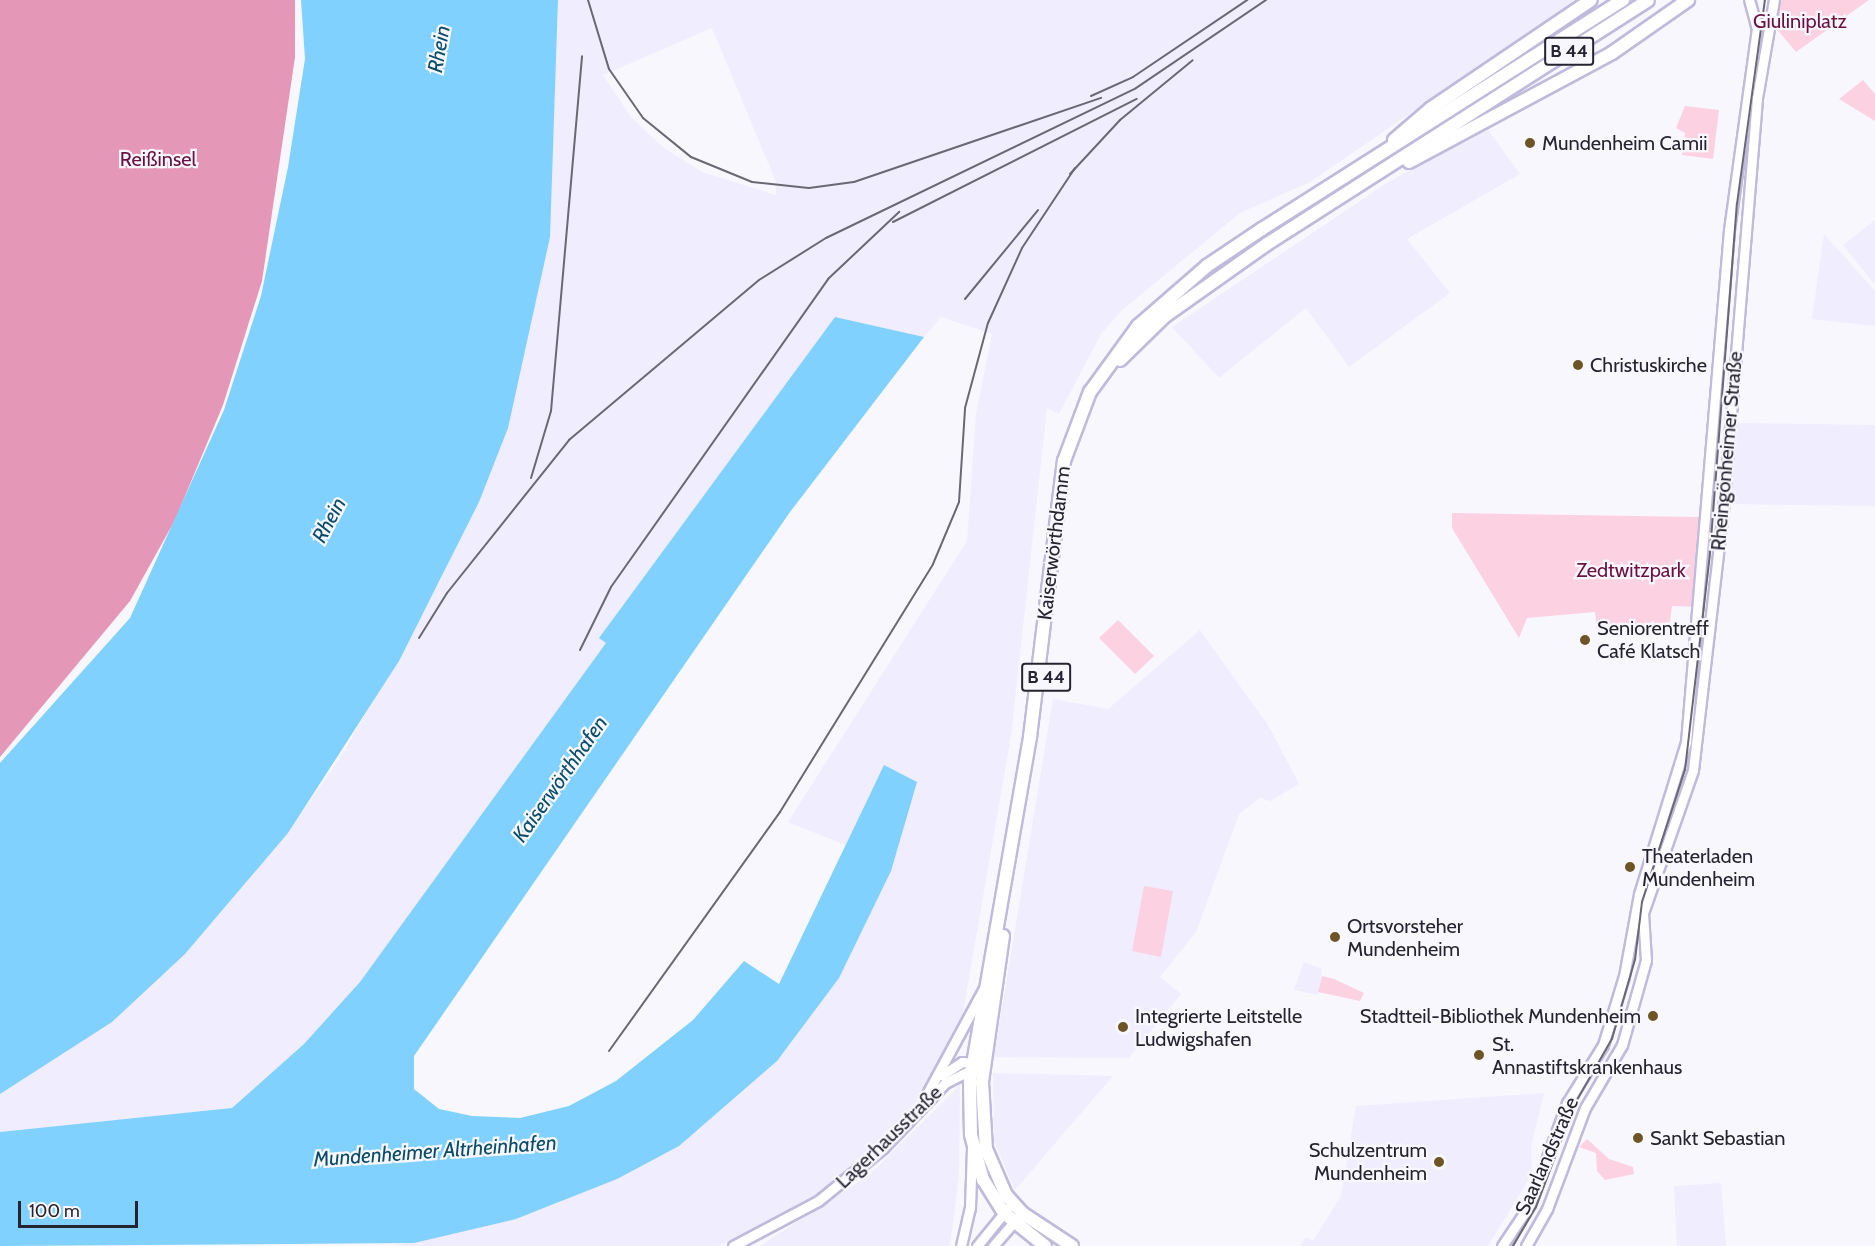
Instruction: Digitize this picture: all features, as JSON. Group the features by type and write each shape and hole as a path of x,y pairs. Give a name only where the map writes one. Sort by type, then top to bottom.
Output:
{"main road":[{"path":"1379,155 1430,109 1591,0"},
{"name":"B 44","path":"1379,155 1623,0"},
{"name":"B 44","path":"1356,187 1648,0"},
{"path":"1356,187 1522,104 1612,53 1688,0"},
{"name":"Kaiserwörthdamm","path":"975,1065 984,988 1030,737 1059,485 1074,426 1090,392 1138,326 1207,266 1379,155"},
{"name":"Kaiserwörthdamm","path":"975,1065 1038,737 1066,486 1078,441 1098,394 1128,351 1165,316 1267,244 1356,187"},
{"name":"B 44","path":"975,1065 972,1143 983,1180 1004,1213 1072,1246"},
{"name":"B 44","path":"975,1065 986,1149 1017,1218 1045,1246"}],"street":[{"name":"Rheingönheimer Straße","path":"1639,894 1686,742 1729,230 1756,30 1749,0"},
{"name":"Rheingönheimer Straße","path":"1653,896 1698,743 1757,98 1774,0"},
{"name":"Saarlandstraße","path":"1502,1246 1530,1204 1571,1097 1600,1052 1624,976 1639,894"},
{"name":"Saarlandstraße","path":"1526,1246 1547,1209 1585,1108 1622,1045 1646,960 1643,913 1653,896"},
{"path":"918,1107 938,1078 984,988"},
{"path":"938,1078 975,1065"},
{"name":"Lagerhausstraße","path":"733,1246 785,1222 843,1183 918,1107 975,1065"},
{"path":"961,1246 970,1208 972,1143"},
{"path":"978,1246 1012,1203"},
{"path":"993,1246 1017,1218"}],"shaded area":[{"path":"558,0 1575,0 1310,182 1240,213 1121,311 1101,334 1059,414 1047,408 1011,736 962,1018 916,1102 872,1153 810,1201 718,1246 393,1246 516,1219 561,1202 777,1061 884,765 845,845 788,822 967,541 976,414 992,334 941,317 924,337 835,317 599,638 606,643 360,982 304,1045 232,1108 203,1117 0,1132 0,1094 112,1021 185,954 288,833 344,752 443,576 550,237","holes":["712,28 776,182 776,195 702,172 664,148 631,117 603,75"]},
{"path":"1488,130 1520,174 1407,239 1450,293 1349,367 1306,308 1219,378 1172,327 1390,181"},
{"path":"1875,220 1875,285 1843,245"},
{"path":"1824,234 1875,291 1875,326 1812,319"},
{"path":"1736,423 1875,425 1875,506 1732,504"},
{"path":"1200,630 1268,725 1299,784 1270,801 1260,798 1239,814 1196,932 1160,977 1181,994 1129,1058 994,1057 1053,699 1108,709"},
{"path":"1304,962 1322,969 1318,995 1294,990"},
{"path":"993,1073 1113,1076 1015,1190 994,1141"},
{"path":"960,1085 959,1176 950,1246 760,1246 869,1175"},
{"name":"Schulzentrum Mundenheim","path":"1544,1093 1531,1147 1532,1174 1488,1246 1300,1246 1306,1237 1313,1241 1341,1196 1356,1106"},
{"path":"1721,1183 1726,1246 1677,1246 1674,1186"}],"green space":[{"name":"Reißinsel","path":"0,0 295,0 295,57 262,281 223,405 175,520 130,601 0,757"},
{"name":"Giuliniplatz","path":"1779,0 1869,0 1796,52 1775,27"},
{"path":"1863,80 1875,94 1875,121 1839,99"},
{"path":"1685,106 1719,110 1713,159 1682,155 1685,133 1676,128"},
{"name":"Zedtwitzpark","path":"1452,513 1699,517 1698,607 1672,606 1670,622 1597,632 1595,612 1527,618 1519,638 1452,528"},
{"path":"1118,620 1154,656 1135,674 1099,638"},
{"path":"1144,886 1173,891 1161,957 1132,951"},
{"path":"1322,976 1364,993 1360,1001 1318,992"},
{"path":"1587,1139 1609,1159 1633,1167 1634,1174 1605,1180 1597,1171 1596,1153 1579,1147"}],"water":[{"name":"Rhein","path":"301,0 558,0 550,237 508,428 479,502 399,661 288,833 185,954 112,1022 0,1094 0,763 130,618 224,410 261,296 288,167 305,59"},
{"path":"835,317 924,337 790,512 414,1056 414,1089 439,1109 472,1116 520,1118 569,1106 616,1081 693,1020 744,961 779,984 884,765 917,782 891,871 839,978 777,1061 679,1146 617,1179 516,1219 414,1243 0,1246 0,1132 232,1108 304,1044 360,982 606,643 599,638"}],"tram line":[{"path":"1513,1246 1536,1207 1576,1102 1612,1039 1635,960 1642,902 1685,770 1710,553 1737,204 1765,0"}],"railway":[{"path":"588,0 609,69 643,118 691,157 752,182 809,188 854,182 1101,98"},
{"path":"1091,96 1133,77 1247,0"},
{"path":"419,638 447,593 569,440 759,280 826,238 1136,88 1266,0"},
{"path":"531,478 551,411 582,56"},
{"path":"1070,174 1120,120 1193,60"},
{"path":"893,222 1137,99"},
{"path":"609,1051 780,812 933,564 959,502 965,408 988,323 1022,248 1075,168"},
{"path":"965,299 1038,210"},
{"path":"580,650 611,587 828,279 899,212"}],"place":[{"name":"Mundenheim Camii","path":"1530,143"},
{"name":"Christuskirche","path":"1578,365"},
{"name":"Seniorentreff Café Klatsch","path":"1585,640"},
{"name":"Theaterladen Mundenheim","path":"1630,867"},
{"name":"Ortsvorsteher Mundenheim","path":"1335,937"},
{"name":"Stadtteil-Bibliothek Mundenheim","path":"1653,1016"},
{"name":"Integrierte Leitstelle Ludwigshafen","path":"1123,1027"},
{"name":"St. Annastiftskrankenhaus","path":"1479,1055"},
{"name":"Sankt Sebastian","path":"1638,1138"},
{"name":"Schulzentrum Mundenheim","path":"1439,1162"}],"water label":[{"name":"Kaiserwörthhafen","path":"560,779"},
{"name":"Mundenheimer Altrheinhafen","path":"435,1151"}]}
